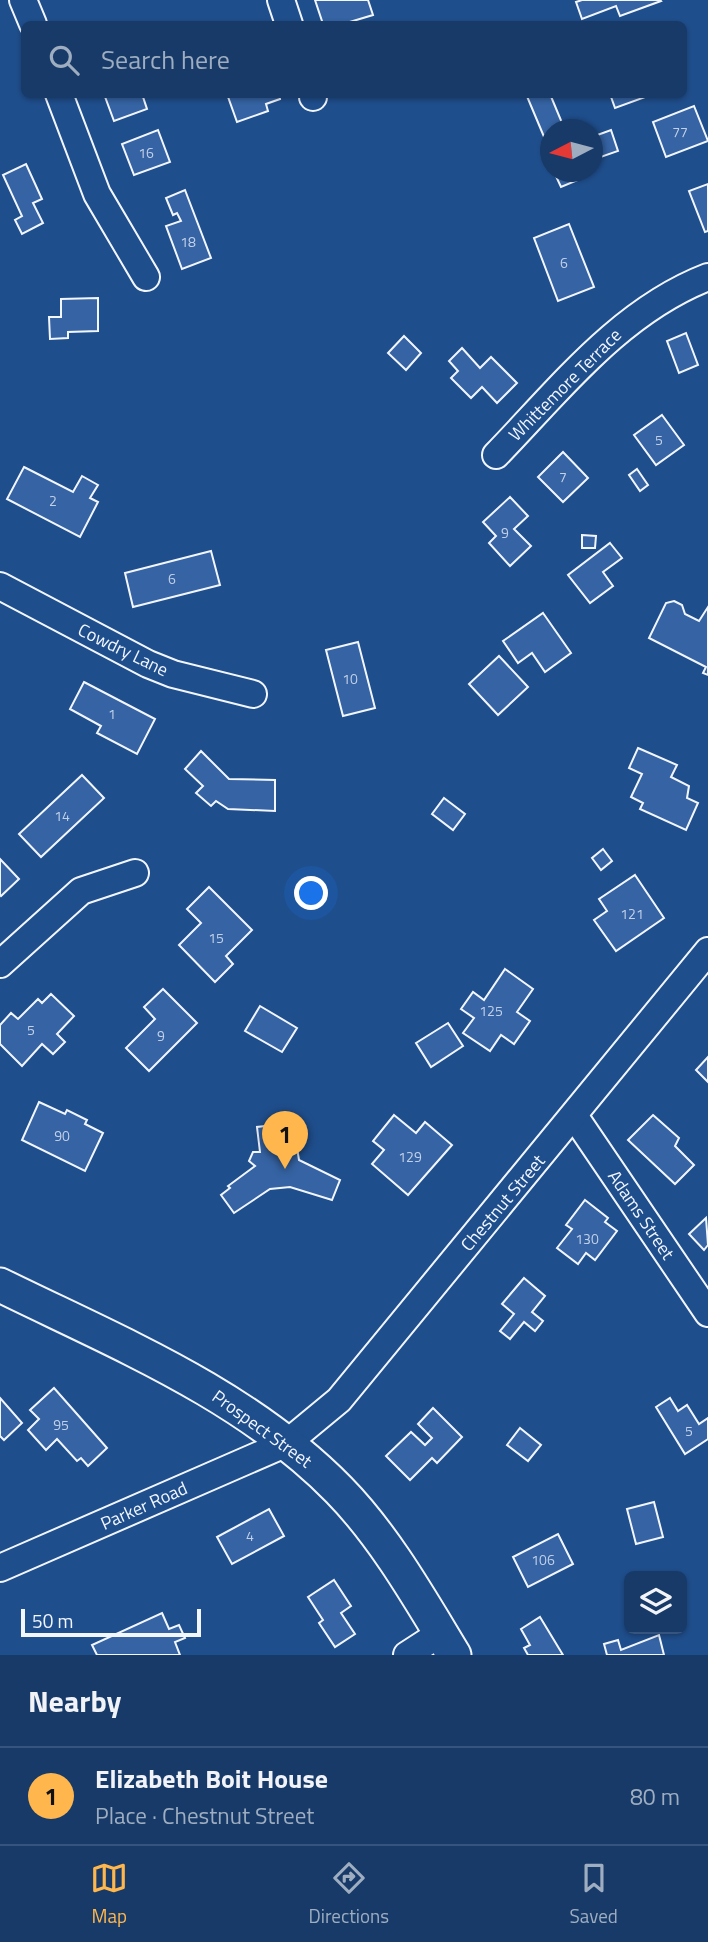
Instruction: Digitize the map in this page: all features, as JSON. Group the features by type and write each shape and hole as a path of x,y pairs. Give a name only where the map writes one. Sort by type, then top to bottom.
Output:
{"main road":[{"name":"Prospect Street","path":"0,1285 205,1388 287,1443 362,1516 447,1644"}],"street":[{"path":"23,0 32,21"},
{"path":"281,0 288,21"},
{"path":"61,98 97,194 146,277"},
{"name":"Whittemore Terrace","path":"496,455 625,325 669,293 708,277"},
{"name":"Cowdry Lane","path":"0,586 148,664 173,674 253,694"},
{"path":"0,964 81,891 135,873"},
{"name":"Chestnut Street","path":"287,1443 340,1400 575,1117 708,951"},
{"name":"Adams Street","path":"575,1117 708,1313"},
{"name":"Parker Road","path":"0,1568 287,1443"},
{"path":"407,1655 447,1644"}],"building":[{"path":"315,0 368,0 373,15 353,21 322,21"},
{"path":"661,1 620,16 616,6 582,19 576,2"},
{"path":"105,98 143,98 147,109 114,121"},
{"path":"228,98 280,98 266,104 268,111 237,122"},
{"path":"528,98 552,98 560,119 540,119 540,127"},
{"path":"611,98 642,98 615,108"},
{"path":"694,106 708,141 666,157 653,122"},
{"path":"158,130 170,162 134,175 122,144"},
{"path":"611,130 618,151 603,156 603,133"},
{"path":"26,164 42,199 33,203 43,223 22,234 15,220 22,216 3,175"},
{"path":"559,182 573,182 561,187"},
{"path":"708,184 708,231 705,232 689,191"},
{"path":"185,190 211,258 182,269 166,226 181,221 177,213 173,215 166,198"},
{"path":"569,224 594,287 558,301 534,238"},
{"path":"98,298 98,331 68,332 68,338 50,339 49,317 61,317 61,299"},
{"path":"686,333 698,365 679,373 667,341"},
{"path":"404,336 421,353 406,370 388,353"},
{"path":"462,348 480,368 491,357 517,383 497,403 482,387 471,398 451,378 458,371 449,361"},
{"path":"662,415 684,445 656,465 634,435"},
{"path":"563,452 588,478 563,502 538,477"},
{"path":"24,467 73,492 82,476 98,485 90,498 98,502 80,537 7,499"},
{"path":"637,469 648,485 640,491 629,475"},
{"path":"510,497 528,516 514,529 531,546 510,566 489,543 496,536 483,522"},
{"path":"582,535 596,536 595,548 582,548"},
{"path":"610,543 622,558 603,572 613,586 590,603 568,575"},
{"path":"211,551 220,585 133,607 125,573"},
{"path":"674,601 682,605 685,614 699,621 708,607 708,675 703,673 706,667 649,638 666,603"},
{"path":"543,613 571,653 545,672 532,653 518,663 503,641"},
{"path":"358,642 375,708 343,716 326,650"},
{"path":"499,656 528,687 498,715 469,684"},
{"path":"84,682 155,719 137,754 97,733 101,726 70,709"},
{"path":"638,748 677,765 671,777 689,786 687,798 698,803 686,830 640,809 643,803 631,797 642,774 629,768"},
{"path":"201,751 229,779 275,780 275,811 228,809 216,801 211,806 196,793 203,786 185,769"},
{"path":"82,775 104,798 41,857 19,834"},
{"path":"444,798 465,814 453,830 432,814"},
{"path":"603,849 612,861 601,870 592,858"},
{"path":"0,859 19,879 1,896 0,895"},
{"path":"635,875 664,918 616,951 594,920 607,911 599,899"},
{"path":"209,887 252,930 226,956 233,964 215,982 179,945 201,923 187,909"},
{"path":"505,969 533,989 517,1012 530,1021 514,1044 501,1035 490,1051 463,1033 474,1018 461,1009 473,992 484,1000"},
{"path":"163,989 197,1023 149,1071 126,1048 155,1019 144,1007"},
{"path":"51,994 74,1016 57,1034 65,1042 53,1054 42,1044 22,1066 0,1044 0,1025 11,1013 18,1019 38,999 42,1003"},
{"path":"260,1006 297,1028 282,1052 245,1031"},
{"path":"448,1023 463,1046 431,1067 416,1043"},
{"path":"708,1057 708,1082 696,1070"},
{"path":"39,1102 65,1114 67,1110 87,1120 85,1124 103,1133 85,1171 22,1140"},
{"path":"394,1115 416,1133 425,1122 452,1145 408,1195 372,1164 384,1150 373,1141"},
{"path":"653,1115 679,1138 675,1146 694,1165 675,1184 628,1140"},
{"path":"293,1123 295,1140 289,1141 290,1149 297,1148 299,1160 340,1180 332,1200 290,1187 270,1189 234,1213 221,1195 230,1188 228,1186 255,1166 249,1161 253,1152 260,1152 257,1127"},
{"path":"585,1200 608,1218 605,1222 617,1231 595,1260 586,1253 578,1264 557,1248 572,1229 566,1225"},
{"path":"706,1218 708,1245 704,1250 689,1234"},
{"path":"524,1278 545,1296 532,1312 543,1321 535,1331 524,1322 510,1339 500,1331 514,1314 502,1304"},
{"path":"54,1388 107,1448 88,1466 81,1458 77,1461 57,1439 46,1450 28,1430 39,1419 30,1410"},
{"path":"0,1398 22,1423 4,1440 0,1436"},
{"path":"670,1398 678,1411 687,1405 699,1424 708,1418 708,1439 685,1454 656,1407"},
{"path":"433,1408 462,1437 437,1463 432,1458 410,1480 386,1456 411,1432 425,1445 432,1438 418,1424"},
{"path":"520,1428 541,1445 528,1461 507,1445"},
{"path":"654,1502 663,1537 636,1544 627,1509"},
{"path":"269,1509 284,1536 232,1564 217,1537"},
{"path":"558,1534 573,1564 528,1587 513,1557"},
{"path":"334,1580 351,1606 341,1613 355,1634 335,1647 319,1623 323,1620 308,1597"},
{"path":"162,1613 169,1629 179,1625 185,1638 175,1642 180,1655 97,1655 92,1645"},
{"path":"540,1617 563,1655 528,1655 524,1648 530,1645 521,1629"},
{"path":"659,1635 664,1655 607,1655 604,1644 618,1640 621,1650"}],"place":[{"name":"Elizabeth Boit House","path":"285,1169"}]}
